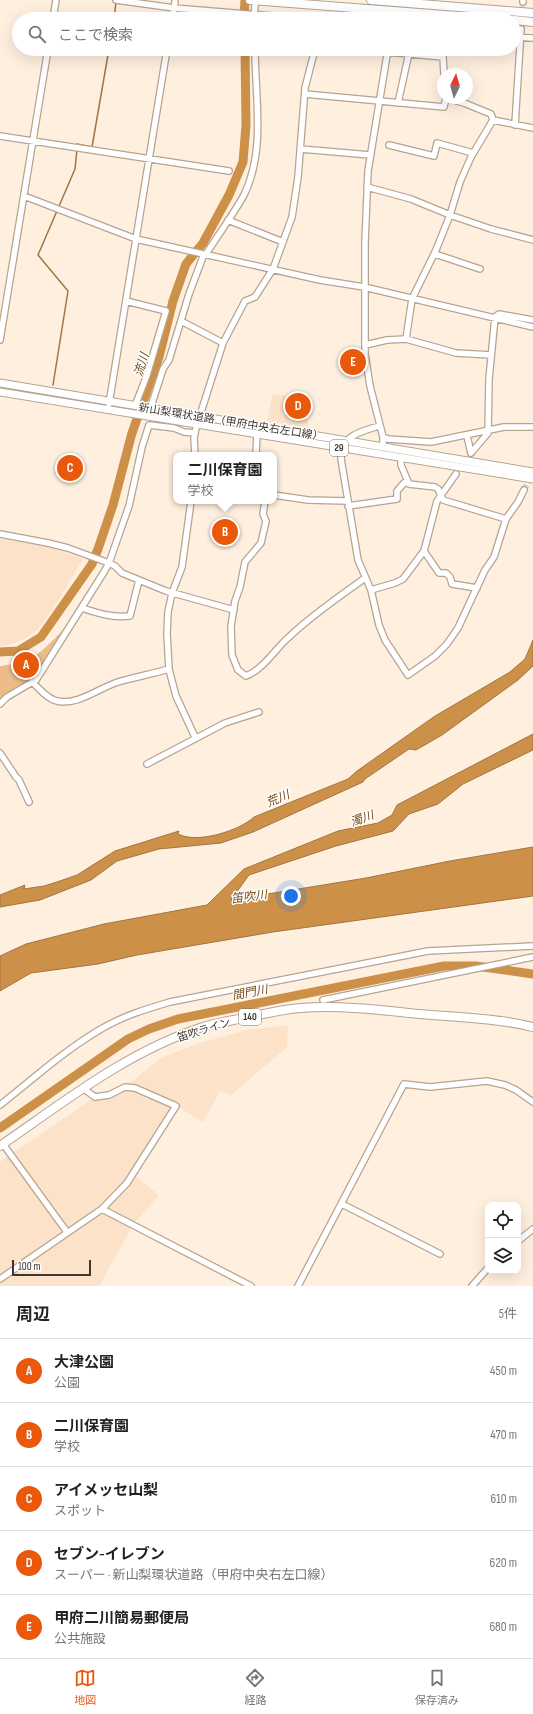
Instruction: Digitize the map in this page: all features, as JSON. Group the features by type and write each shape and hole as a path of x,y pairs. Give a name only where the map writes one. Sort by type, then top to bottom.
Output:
{"highway":[{"path":"371,0 533,12"},
{"path":"252,2 396,12"},
{"path":"521,21 533,22"},
{"name":"笛吹ライン","path":"2,1145 111,1071 152,1048 203,1028 283,1010 318,1008 388,1011 503,1022 533,1027"}],"main road":[{"name":"新山梨環状道路（甲府中央右左口線）","path":"0,383 109,406"},
{"name":"新山梨環状道路（甲府中央右左口線）","path":"0,392 136,409 198,420 347,441 533,472"},
{"name":"新山梨環状道路（甲府中央右左口線）","path":"198,420 257,433 342,448 533,479"}],"street":[{"path":"54,12 56,0"},
{"path":"117,0 234,12"},
{"path":"252,2 253,12"},
{"path":"173,12 174,5"},
{"path":"522,29 521,37 533,38"},
{"path":"0,340 47,56"},
{"path":"109,406 166,56"},
{"path":"147,412 163,369 169,360 189,294 205,254 241,199 248,183 257,148 255,56"},
{"path":"195,452 195,433 198,420 223,343 245,301 255,297 273,269 294,208 301,149 305,94 313,56"},
{"path":"383,447 383,437 370,386 365,354 364,287 367,187 370,155 386,56"},
{"path":"398,102 408,56"},
{"path":"434,56 443,57 444,68"},
{"path":"515,125 520,56"},
{"path":"305,94 444,107 445,104"},
{"path":"406,339 412,299 435,254 450,215 460,182 473,153 493,120 491,114 466,104"},
{"path":"493,120 533,128"},
{"path":"0,136 229,171"},
{"path":"388,145 434,156 437,143 473,153"},
{"path":"301,149 370,155"},
{"path":"367,187 411,199 450,215 491,229 533,240"},
{"path":"24,196 59,208 136,239 320,280 364,287 533,327"},
{"path":"228,220 283,242"},
{"path":"435,254 480,269"},
{"path":"126,301 166,311 136,409"},
{"path":"495,317 499,314 533,320"},
{"path":"468,436 471,453 488,433 491,355 495,317"},
{"path":"181,321 223,343"},
{"path":"365,345 406,339 464,354 491,355"},
{"path":"0,704 7,697 36,680 112,564 129,506 142,447 149,425 174,428 184,432 195,433"},
{"path":"379,426 353,434 342,448 341,459 358,560 371,590 379,626 385,640 408,675 435,656 447,644 458,628 485,570 494,557 506,519 518,502 524,490"},
{"path":"383,437 388,439 431,442 468,436 504,427 533,427"},
{"path":"256,452 257,433"},
{"path":"401,458 401,465 410,484 435,487 438,489 444,500 506,519"},
{"path":"371,590 395,583 403,578 424,551 437,501 456,474"},
{"path":"277,495 348,504 397,499 397,491 404,483 408,482"},
{"path":"191,504 182,567 172,593 167,624 170,669 176,696 195,737"},
{"path":"265,504 263,514 266,521 260,543 245,562 234,610 232,626 232,655 238,670 246,676 250,675 270,658 288,637 316,613 365,578"},
{"path":"0,534 48,542 112,564 122,572 172,593 234,610"},
{"path":"424,551 439,573 446,573 450,577 452,584 477,588"},
{"path":"82,608 110,616 130,616 139,580"},
{"path":"32,682 50,698 56,701 64,702 83,698 117,683 170,669"},
{"path":"147,764 195,737 225,723 259,712"},
{"path":"0,753 19,780 29,802"},
{"path":"0,1104 50,1065 101,1029 139,1011 170,1002 428,951 533,946"},
{"path":"324,1000 533,957"},
{"path":"298,1286 404,1084 430,1087 487,1081 505,1085 516,1090 533,1102"},
{"path":"0,1279 102,1209 127,1183 176,1106 135,1088 125,1087 109,1095 96,1096 84,1089"},
{"path":"2,1145 67,1232"},
{"path":"342,1204 440,1254"},
{"path":"102,1209 251,1286"},
{"path":"521,1239 533,1229"},
{"path":"472,1286 485,1271"}],"shaded area":[{"path":"273,394 308,399 308,428 267,421"},
{"path":"0,539 46,546 83,559 55,606 38,629 26,638 15,643 0,646"},
{"path":"63,630 39,670 26,683 0,699 0,666 21,662 36,655"},
{"path":"533,640 533,666 518,680 442,735 416,750 409,749 365,779 363,782 253,832 221,843 159,849 117,861 91,880 40,900 0,907 0,895 25,885 24,889 44,886 77,875 115,851 179,831 178,834 196,838 228,831 238,827 254,817 348,779 357,771 435,716 510,672 525,659"},
{"path":"533,734 533,750 463,784 438,804 409,814 393,831 336,846 249,875 231,900 366,878 450,861 533,847 533,896 273,932 137,955 98,964 31,973 0,991 0,956 26,944 104,924 207,905 244,869 338,831 378,823 392,815 397,805"},
{"path":"288,1025 287,1047 231,1095 220,1091 203,1122 177,1106 133,1174 159,1195 133,1225 99,1286 0,1286 0,1162 95,1097 125,1087 161,1058 200,1043 247,1030"}],"waterway":[{"name":"流川","path":"244,12 245,0"},
{"path":"115,12 116,2"},
{"path":"77,144 92,147 108,56"},
{"name":"流川","path":"0,652 18,651 41,637 92,564 113,505 132,433 159,357 173,301 186,264 203,243 229,195 243,162 246,125 245,56"},
{"path":"53,385 68,291 38,255 75,169 77,149"},
{"name":"間門川","path":"0,1128 128,1039 149,1029 178,1019 444,966 476,966 533,974"}],"tunnel":[{"path":"521,29 523,2"},
{"path":"524,490 532,476"}],"place":[{"name":"甲府二川簡易郵便局","path":"353,362"},
{"name":"セブン-イレブン","path":"298,406"},
{"name":"アイメッセ山梨","path":"70,468"},
{"name":"二川保育園","path":"225,532"},
{"name":"大津公園","path":"26,665"}],"water label":[{"name":"荒川","path":"278,799"},
{"name":"濁川","path":"362,819"},
{"name":"笛吹川","path":"249,897"}]}
